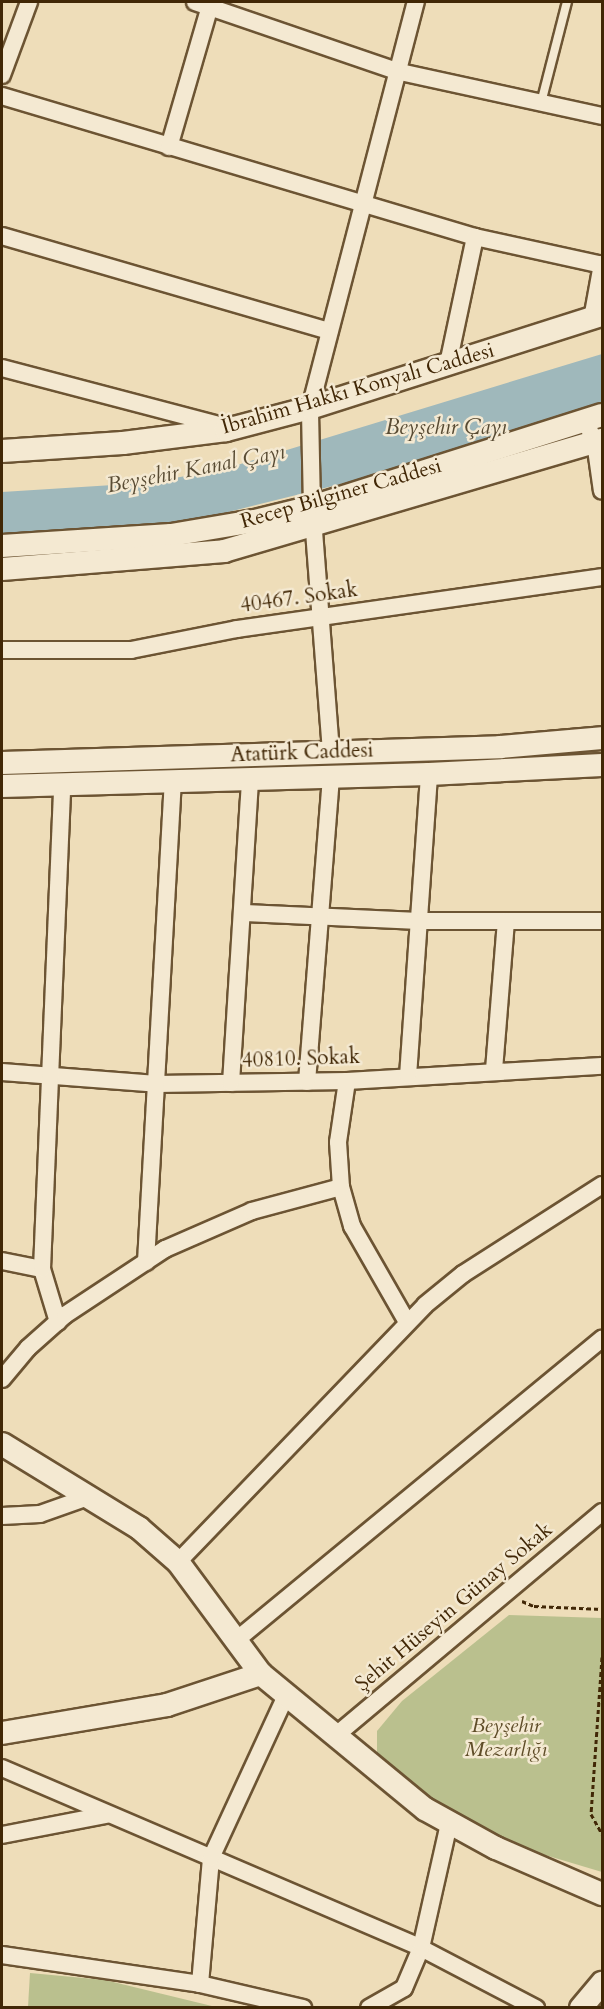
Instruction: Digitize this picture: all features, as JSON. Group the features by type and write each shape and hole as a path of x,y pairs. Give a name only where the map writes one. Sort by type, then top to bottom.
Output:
{"street":[{"path":"2,75 29,2"},
{"path":"330,752 313,516 310,408 400,72 416,2"},
{"path":"169,147 202,4 400,72 603,116"},
{"path":"2,96 363,206 475,237 602,264 597,317"},
{"path":"2,236 329,331"},
{"path":"448,364 475,237"},
{"name":"İbrahim Hakkı Konyalı Caddesi","path":"2,451 123,443 232,428 310,408 597,317"},
{"path":"2,368 232,428"},
{"path":"594,417 599,441 603,491"},
{"name":"Recep Bilginer Caddesi","path":"2,569 203,554 594,417"},
{"name":"Recep Bilginer Caddesi","path":"2,546 171,535 313,516 599,441"},
{"name":"40467. Sokak","path":"2,650 131,650 237,628 603,577"},
{"name":"Atatürk Caddesi","path":"2,763 500,747 603,738"},
{"name":"Atatürk Caddesi","path":"2,787 429,774 603,765"},
{"path":"408,1076 429,774"},
{"path":"307,1082 331,777"},
{"path":"231,1083 245,913 250,779"},
{"path":"146,1262 173,781"},
{"path":"58,1322 42,1269 48,1076 62,784"},
{"path":"245,913 419,921 603,921"},
{"path":"494,1070 506,921"},
{"name":"40810. Sokak","path":"2,1072 157,1084 347,1081 494,1070 603,1066"},
{"path":"347,1081 338,1142 341,1187 352,1226 407,1322"},
{"path":"178,1562 407,1322 463,1274 603,1185"},
{"path":"2,1379 58,1322 165,1249 252,1210 341,1187"},
{"path":"2,1261 42,1269"},
{"path":"234,1642 603,1339"},
{"path":"2,1444 91,1496 139,1528 178,1562 234,1642 285,1698 425,1809 449,1824 603,1894"},
{"path":"2,1516 40,1514 91,1496"},
{"name":"Şehit Hüseyin Günay Sokak","path":"334,1737 603,1512"},
{"path":"2,1733 167,1705 261,1674"},
{"path":"200,1984 211,1858 285,1698"},
{"path":"2,1768 106,1815 421,1948 536,2007"},
{"path":"2,1835 106,1815"},
{"path":"369,2007 404,1988 421,1948 449,1824"},
{"path":"2,1955 200,1984 303,2007"},
{"path":"581,2007 603,1983"}],"lane":[{"path":"541,103 567,2"}],"path":[{"path":"509,1590 534,1606 603,1609"},
{"path":"603,1656 591,1814 603,1834"}],"green space":[{"name":"Beyşehir Mezarlığı","path":"509,1615 602,1618 602,1872 515,1846 456,1820 377,1755 377,1731 402,1701"},
{"path":"30,1973 105,1980 216,2007 28,2007"}],"water":[{"name":"Beyşehir Çayı","path":"602,354 602,402 373,476 176,525 2,538 2,492 145,483 221,470"}],"water label":[{"name":"Beyşehir Kanal Çayı","path":"196,469"}]}
